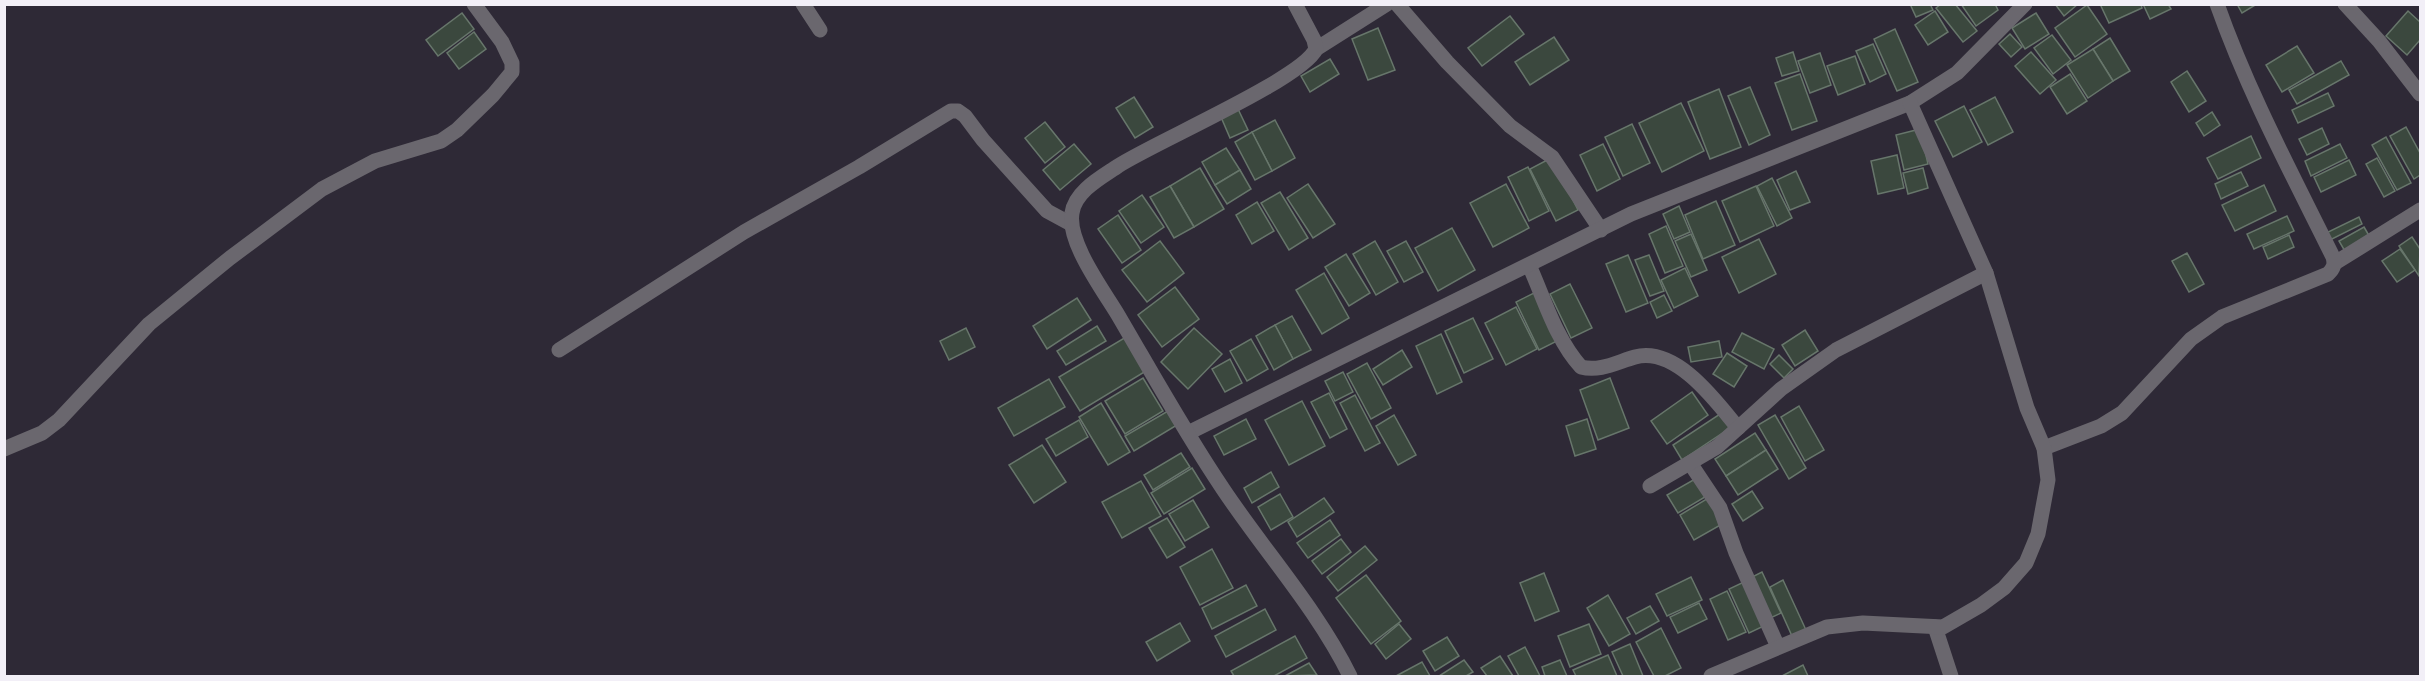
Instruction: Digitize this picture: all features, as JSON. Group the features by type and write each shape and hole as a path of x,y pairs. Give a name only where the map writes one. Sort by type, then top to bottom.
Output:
{"street":[{"path":"4,449 42,433 59,420 148,324 230,258 322,189 375,161 441,141 457,130 493,95 512,72 512,63 502,42 474,4"},
{"path":"803,4 820,30"},
{"path":"1295,4 1314,40 1316,49"},
{"path":"1350,676 1327,636 1223,489 1188,433 1085,260 1071,224 1072,211 1077,200 1096,181 1123,163 1272,84 1309,60 1316,49 1387,4"},
{"path":"1397,4 1447,62 1510,126 1552,157 1601,230"},
{"path":"1188,433 1631,214 1910,103 1957,73 2025,4"},
{"path":"2217,4 2235,57 2335,263"},
{"path":"2345,4 2379,41 2421,94"},
{"path":"1711,676 1827,627 1863,623 1944,627 2004,588 2026,563 2038,534 2048,480 2044,448 2027,408 1986,273 1910,103"},
{"path":"559,350 744,232 859,167 951,111 958,111 965,116 982,140 1047,211 1071,224"},
{"path":"2044,448 2101,426 2122,413 2191,339 2222,317 2328,274 2335,263 2421,210"},
{"path":"1528,265 1563,341 1581,367 1601,368 1639,356 1657,358 1678,366 1705,388 1738,428"},
{"path":"1650,486 1717,447 1781,389 1836,350 1986,273"},
{"path":"1690,463 1720,508 1736,553 1778,647"},
{"path":"1935,627 1951,676"}],"building":[{"path":"1910,4 1930,4 1933,10 1916,17"},
{"path":"1941,4 1955,4 1977,31 1963,42 1936,8"},
{"path":"1961,4 1995,4 1998,10 1976,26"},
{"path":"2055,4 2078,4 2064,16"},
{"path":"2100,4 2141,4 2142,8 2109,23"},
{"path":"2143,4 2168,4 2171,9 2150,19"},
{"path":"2237,4 2257,4 2242,13"},
{"path":"2087,5 2107,34 2075,57 2055,28"},
{"path":"1935,11 1948,32 1928,45 1915,25"},
{"path":"2408,11 2420,22 2420,40 2407,55 2386,36"},
{"path":"462,13 474,29 438,56 426,40"},
{"path":"2036,13 2049,34 2025,49 2012,28"},
{"path":"1510,16 1524,34 1482,66 1468,48"},
{"path":"1378,28 1395,70 1368,80 1352,39"},
{"path":"1895,29 1918,82 1897,91 1874,39"},
{"path":"474,32 486,49 459,69 447,53"},
{"path":"2010,34 2022,47 2011,57 1999,44"},
{"path":"2052,35 2071,60 2053,74 2034,48"},
{"path":"1554,37 1569,60 1530,85 1515,62"},
{"path":"2110,38 2130,71 2113,81 2093,49"},
{"path":"1873,44 1886,74 1870,82 1856,51"},
{"path":"2297,46 2314,73 2282,92 2266,65"},
{"path":"2093,49 2113,81 2088,98 2067,65"},
{"path":"1793,52 1799,71 1782,76 1776,58"},
{"path":"2031,52 2056,80 2040,94 2015,66"},
{"path":"1820,53 1831,85 1810,93 1798,61"},
{"path":"1855,56 1865,84 1838,95 1827,66"},
{"path":"1330,59 1339,74 1310,92 1301,76"},
{"path":"2341,61 2349,75 2297,104 2289,90"},
{"path":"2187,71 2206,101 2189,112 2171,82"},
{"path":"1800,74 1817,121 1792,130 1775,83"},
{"path":"2070,74 2087,101 2067,114 2050,87"},
{"path":"1750,87 1770,135 1749,145 1728,96"},
{"path":"1719,89 1741,147 1710,159 1688,102"},
{"path":"2328,93 2334,106 2298,123 2292,110"},
{"path":"1134,97 1153,127 1135,138 1116,108"},
{"path":"1995,97 2013,132 1988,145 1970,110"},
{"path":"1681,103 1704,151 1662,172 1639,123"},
{"path":"1964,106 1982,142 1953,157 1935,121"},
{"path":"1238,109 1248,130 1230,138 1221,117"},
{"path":"2212,112 2220,125 2204,136 2196,123"},
{"path":"1275,120 1295,158 1272,171 1252,132"},
{"path":"1045,122 1065,147 1045,163 1025,138"},
{"path":"1632,124 1650,163 1623,176 1605,137"},
{"path":"2406,127 2420,153 2420,175 2414,179 2390,136"},
{"path":"2322,128 2329,144 2307,155 2299,139"},
{"path":"1920,129 1928,164 1904,170 1896,135"},
{"path":"1252,132 1272,171 1255,180 1235,142"},
{"path":"2251,136 2261,158 2218,179 2207,158"},
{"path":"2386,137 2411,183 2397,190 2372,145"},
{"path":"1074,144 1091,164 1060,190 1043,170"},
{"path":"1603,144 1620,179 1597,191 1580,155"},
{"path":"2340,144 2347,158 2311,176 2305,161"},
{"path":"1226,148 1240,170 1215,185 1202,162"},
{"path":"1897,155 1904,188 1878,194 1871,161"},
{"path":"1551,158 1578,210 1556,221 1530,169"},
{"path":"2377,158 2395,191 2384,197 2366,164"},
{"path":"2349,160 2356,175 2321,192 2314,177"},
{"path":"1528,167 1549,211 1529,221 1508,177"},
{"path":"1200,168 1224,209 1194,227 1170,186"},
{"path":"1923,168 1928,188 1908,194 1903,173"},
{"path":"1240,170 1251,189 1227,204 1215,185"},
{"path":"1796,171 1810,202 1790,210 1777,180"},
{"path":"2241,172 2248,186 2221,199 2215,184"},
{"path":"1772,178 1792,218 1777,226 1757,186"},
{"path":"1308,184 1335,224 1313,238 1287,198"},
{"path":"1506,184 1529,228 1493,247 1470,203"},
{"path":"2264,185 2276,211 2235,231 2222,205"},
{"path":"1170,186 1194,227 1174,238 1150,197"},
{"path":"1756,186 1774,226 1740,242 1722,201"},
{"path":"1280,192 1308,238 1289,250 1261,203"},
{"path":"1142,195 1164,227 1141,243 1119,211"},
{"path":"1716,201 1735,245 1703,259 1685,215"},
{"path":"1257,202 1274,231 1252,244 1236,215"},
{"path":"1679,206 1690,232 1674,239 1663,214"},
{"path":"1118,215 1141,250 1122,263 1098,229"},
{"path":"2287,216 2294,231 2254,249 2247,234"},
{"path":"2359,217 2362,224 2328,241 2324,234"},
{"path":"1666,226 1683,266 1665,273 1649,234"},
{"path":"2364,227 2371,239 2346,253 2339,241"},
{"path":"1452,228 1475,270 1438,291 1415,248"},
{"path":"1691,234 1707,270 1691,277 1675,241"},
{"path":"2289,235 2294,247 2268,259 2263,247"},
{"path":"2412,237 2420,249 2419,276 2399,246"},
{"path":"1759,239 1776,274 1739,293 1722,257"},
{"path":"1160,241 1184,273 1147,302 1122,270"},
{"path":"1375,241 1398,282 1376,295 1353,254"},
{"path":"1406,241 1423,272 1404,282 1387,251"},
{"path":"2400,249 2415,270 2397,282 2382,261"},
{"path":"2187,253 2204,284 2189,292 2172,261"},
{"path":"1346,254 1370,293 1349,306 1325,267"},
{"path":"1628,255 1648,303 1626,312 1606,264"},
{"path":"1649,255 1664,291 1650,296 1635,260"},
{"path":"1685,268 1698,296 1674,308 1661,280"},
{"path":"1324,273 1349,318 1322,334 1296,290"},
{"path":"1570,284 1592,328 1571,338 1550,294"},
{"path":"1175,287 1199,319 1162,347 1138,315"},
{"path":"1538,291 1561,339 1539,350 1516,302"},
{"path":"1664,295 1672,311 1657,318 1650,302"},
{"path":"1077,298 1091,320 1047,349 1033,326"},
{"path":"1516,307 1537,349 1506,365 1485,323"},
{"path":"1292,316 1311,350 1293,359 1275,325"},
{"path":"1473,318 1493,359 1464,373 1445,331"},
{"path":"1275,325 1293,359 1274,370 1256,336"},
{"path":"1097,326 1106,341 1066,365 1057,351"},
{"path":"966,328 975,347 949,360 940,341"},
{"path":"1194,328 1222,354 1188,389 1161,362"},
{"path":"1805,330 1818,351 1795,366 1782,345"},
{"path":"1742,333 1774,349 1764,369 1732,352"},
{"path":"1441,334 1462,382 1437,394 1416,346"},
{"path":"1126,337 1146,371 1080,411 1059,377"},
{"path":"1251,339 1268,369 1247,381 1230,351"},
{"path":"1719,341 1722,357 1691,362 1688,347"},
{"path":"1402,350 1412,367 1383,385 1373,369"},
{"path":"1727,353 1747,366 1734,387 1713,374"},
{"path":"1779,355 1793,369 1784,378 1770,364"},
{"path":"1230,359 1242,383 1225,392 1212,369"},
{"path":"1367,363 1391,408 1371,419 1347,374"},
{"path":"1343,372 1353,392 1335,401 1325,381"},
{"path":"1143,378 1163,411 1125,434 1105,401"},
{"path":"1610,378 1629,428 1598,440 1580,390"},
{"path":"1049,379 1065,407 1014,436 998,408"},
{"path":"1692,392 1708,415 1667,444 1651,421"},
{"path":"1329,393 1347,429 1330,438 1311,402"},
{"path":"1355,395 1380,443 1365,451 1340,403"},
{"path":"1302,401 1325,446 1289,465 1265,420"},
{"path":"1101,403 1130,452 1108,465 1079,417"},
{"path":"1799,406 1824,450 1805,461 1781,417"},
{"path":"1168,411 1177,425 1134,451 1125,436"},
{"path":"1723,412 1733,426 1682,460 1673,445"},
{"path":"1394,415 1416,455 1398,465 1376,426"},
{"path":"1775,415 1806,468 1789,479 1758,425"},
{"path":"1246,419 1256,439 1224,455 1214,436"},
{"path":"1587,419 1596,449 1575,456 1566,426"},
{"path":"1079,420 1088,437 1056,456 1046,439"},
{"path":"1755,433 1766,450 1726,476 1715,459"},
{"path":"1042,445 1066,482 1034,503 1009,465"},
{"path":"1766,450 1778,469 1738,495 1726,476"},
{"path":"1181,453 1190,467 1153,490 1144,475"},
{"path":"1192,468 1205,489 1164,514 1151,493"},
{"path":"1271,472 1279,487 1252,503 1244,488"},
{"path":"1695,479 1705,497 1678,513 1667,495"},
{"path":"1141,481 1161,516 1122,538 1102,502"},
{"path":"1752,491 1763,508 1743,521 1732,504"},
{"path":"1280,494 1293,517 1271,530 1258,507"},
{"path":"1710,497 1724,523 1694,540 1680,515"},
{"path":"1324,498 1334,512 1297,537 1288,522"},
{"path":"1193,500 1209,527 1185,541 1169,514"},
{"path":"1167,518 1185,547 1167,558 1149,528"},
{"path":"1330,520 1340,535 1308,558 1297,543"},
{"path":"1341,539 1351,552 1322,574 1312,561"},
{"path":"1365,546 1377,560 1338,591 1327,577"},
{"path":"1212,549 1233,588 1200,605 1180,567"},
{"path":"1762,572 1781,613 1766,620 1748,579"},
{"path":"1544,573 1559,611 1535,621 1520,583"},
{"path":"1366,575 1401,621 1371,644 1336,598"},
{"path":"1691,577 1702,600 1667,616 1656,594"},
{"path":"1783,580 1806,630 1792,636 1770,587"},
{"path":"1746,581 1766,625 1749,633 1729,589"},
{"path":"1246,585 1257,606 1212,629 1202,608"},
{"path":"1727,591 1746,632 1728,640 1710,599"},
{"path":"1608,595 1630,634 1609,646 1587,608"},
{"path":"1699,603 1707,619 1678,633 1670,617"},
{"path":"1650,606 1659,621 1636,634 1627,618"},
{"path":"1265,609 1276,630 1226,657 1215,636"},
{"path":"1180,623 1190,641 1157,661 1146,642"},
{"path":"1399,624 1411,639 1386,659 1375,644"},
{"path":"1589,624 1601,654 1570,667 1558,636"},
{"path":"1661,628 1681,668 1665,676 1654,676 1636,642"},
{"path":"1295,636 1307,658 1274,676 1234,676 1231,671"},
{"path":"1447,637 1459,656 1435,671 1423,651"},
{"path":"1630,644 1643,676 1623,676 1612,652"},
{"path":"1525,647 1540,676 1519,676 1508,656"},
{"path":"1608,655 1617,676 1576,676 1573,670"},
{"path":"1500,656 1513,676 1487,676 1481,668"},
{"path":"1464,660 1473,672 1466,676 1439,676"},
{"path":"1560,660 1567,676 1545,676 1542,667"},
{"path":"1422,662 1430,676 1396,676"},
{"path":"1309,663 1317,675 1285,676"},
{"path":"1803,665 1808,676 1782,676"}]}
